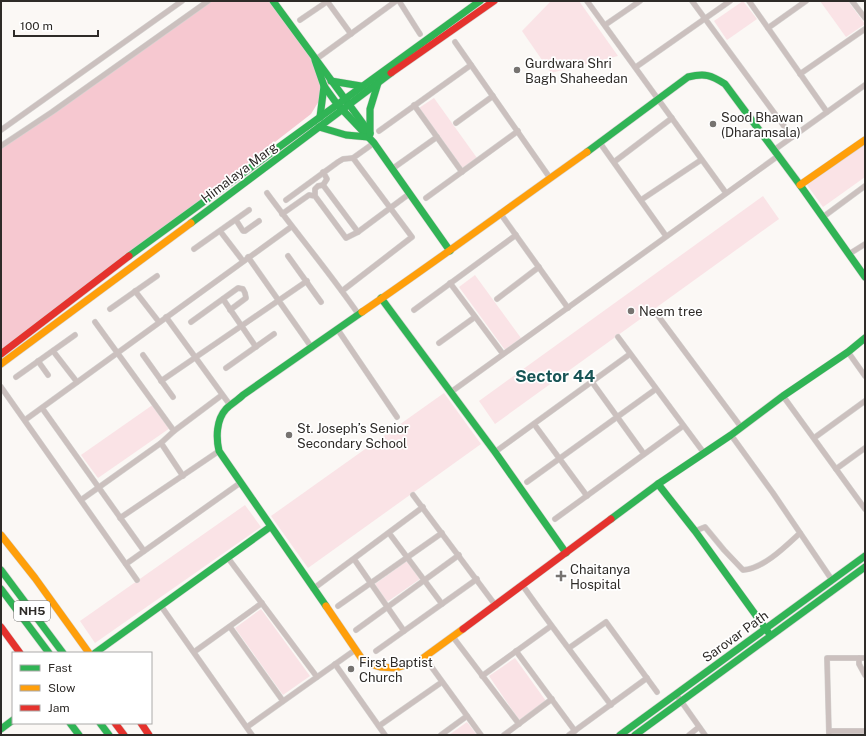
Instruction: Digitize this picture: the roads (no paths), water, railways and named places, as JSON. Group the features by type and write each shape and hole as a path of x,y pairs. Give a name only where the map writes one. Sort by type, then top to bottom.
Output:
{"main road":[{"path":"273,1 315,60 350,105 374,143 450,251"},
{"name":"Himalaya Marg","path":"1,354 144,244 480,1"},
{"name":"Himalaya Marg","path":"1,364 378,83 494,1"},
{"path":"315,60 324,86 337,104 369,135"},
{"path":"865,277 800,184 725,84 710,75 701,74 688,78 600,143 500,213 450,251 230,405 225,410 217,430 217,446 270,527 355,650 365,662 387,668 402,667 416,663 424,658 523,586 658,484 731,435 741,426 848,352 865,338"},
{"path":"331,81 361,86"},
{"path":"369,135 370,109 378,83"},
{"path":"320,117 324,86"},
{"path":"319,127 346,135 369,135"},
{"path":"800,184 865,140"},
{"path":"382,298 495,452 566,553"},
{"path":"658,484 695,531 771,636"},
{"path":"96,652 270,527"},
{"path":"1,535 35,578 87,652"},
{"name":"Sarovar Path","path":"620,735 865,556"},
{"name":"Sarovar Path","path":"635,735 865,567"},
{"name":"NH5","path":"1,570 62,652"},
{"name":"NH5","path":"1,589 48,652"},
{"path":"1,627 19,652"},
{"path":"1,729 12,721"},
{"path":"71,724 79,735"},
{"path":"101,724 109,735"},
{"path":"116,724 124,735"},
{"path":"142,724 149,735"}],"street":[{"path":"1,130 182,1"},
{"path":"1,146 52,112 208,1"},
{"path":"300,20 327,1 351,34"},
{"path":"315,60 396,1"},
{"path":"399,1 420,34"},
{"path":"587,1 726,193"},
{"path":"605,25 640,1"},
{"path":"692,1 792,137"},
{"path":"636,67 730,1"},
{"path":"749,1 827,112"},
{"path":"768,28 806,1"},
{"path":"852,1 865,18"},
{"path":"800,74 865,29"},
{"path":"455,42 550,178"},
{"path":"379,131 471,65"},
{"path":"451,392 726,193 776,153 792,137 865,85"},
{"path":"456,123 493,96"},
{"path":"414,105 462,172"},
{"path":"614,162 672,118"},
{"path":"426,198 518,131"},
{"path":"392,169 437,137"},
{"path":"286,200 343,159 353,158 374,143"},
{"path":"600,143 666,236"},
{"path":"342,291 412,237 390,210 353,158"},
{"path":"641,200 701,160"},
{"path":"323,172 328,179 323,185 318,186 315,189 315,196 346,238 350,238 390,210 409,194"},
{"path":"323,185 358,232"},
{"path":"823,217 865,186"},
{"path":"267,193 291,227 342,291 359,315"},
{"path":"282,214 309,195 315,196"},
{"path":"194,249 249,210"},
{"path":"500,213 568,308"},
{"path":"236,220 243,231 259,221"},
{"path":"25,420 291,227"},
{"path":"220,231 245,259 312,348"},
{"path":"414,310 516,235"},
{"path":"849,254 865,245"},
{"path":"288,256 321,302"},
{"path":"497,298 539,268"},
{"path":"110,309 157,276"},
{"path":"162,380 306,281"},
{"path":"450,284 503,354"},
{"path":"191,322 238,288 243,289 246,298 230,310"},
{"path":"135,291 159,322"},
{"path":"223,299 256,347"},
{"path":"656,313 741,426"},
{"path":"439,343 475,316"},
{"path":"166,317 230,405"},
{"path":"95,322 174,431"},
{"path":"338,330 397,417"},
{"path":"226,368 274,334"},
{"path":"16,377 74,335"},
{"path":"618,337 704,453"},
{"path":"53,351 77,382"},
{"path":"848,352 865,376"},
{"path":"495,452 630,354"},
{"path":"143,355 173,397"},
{"path":"38,361 48,375"},
{"path":"592,382 644,454"},
{"path":"1,387 138,580"},
{"path":"527,482 656,390"},
{"path":"81,500 161,443 174,431 222,395"},
{"path":"783,396 865,509"},
{"path":"814,438 865,401"},
{"path":"42,408 144,552"},
{"path":"534,424 587,496"},
{"path":"555,519 683,426"},
{"path":"731,435 832,580"},
{"path":"161,443 183,476"},
{"path":"836,469 865,448"},
{"path":"120,518 219,451"},
{"path":"126,564 240,482"},
{"path":"413,495 496,606"},
{"path":"313,589 423,507"},
{"path":"695,531 706,527 724,550 743,570 751,570 759,566 784,548 800,533"},
{"path":"389,533 442,604"},
{"path":"338,606 442,533"},
{"path":"356,630 459,555"},
{"path":"228,558 317,677"},
{"path":"354,559 404,631"},
{"path":"376,651 477,579"},
{"path":"523,586 551,626 611,705"},
{"path":"194,652 262,603"},
{"path":"161,606 252,735"},
{"path":"569,648 606,622 657,692"},
{"path":"230,626 283,701"},
{"path":"482,676 551,626"},
{"path":"453,637 519,724"},
{"path":"247,727 355,650"},
{"path":"516,651 575,731"},
{"path":"424,658 481,735"},
{"path":"865,676 859,664 862,658 827,658 829,733 865,731"},
{"path":"335,664 385,735"},
{"path":"569,735 647,678"},
{"path":"379,726 442,682"},
{"path":"676,694 705,735"},
{"path":"504,735 552,699"},
{"path":"441,735 467,716"},
{"path":"689,735 699,727"}],"place":[{"name":"Gurdwara Shri Bagh Shaheedan","path":"517,70"},
{"name":"Sood Bhawan (Dharamsala)","path":"713,124"},
{"name":"Neem tree","path":"631,311"},
{"name":"St. Joseph’s Senior Secondary School","path":"289,435"},
{"name":"Chaitanya Hospital","path":"561,576"},
{"name":"First Baptist Church","path":"351,669"}],"district":[{"name":"Sector 44","path":"555,376"}]}
